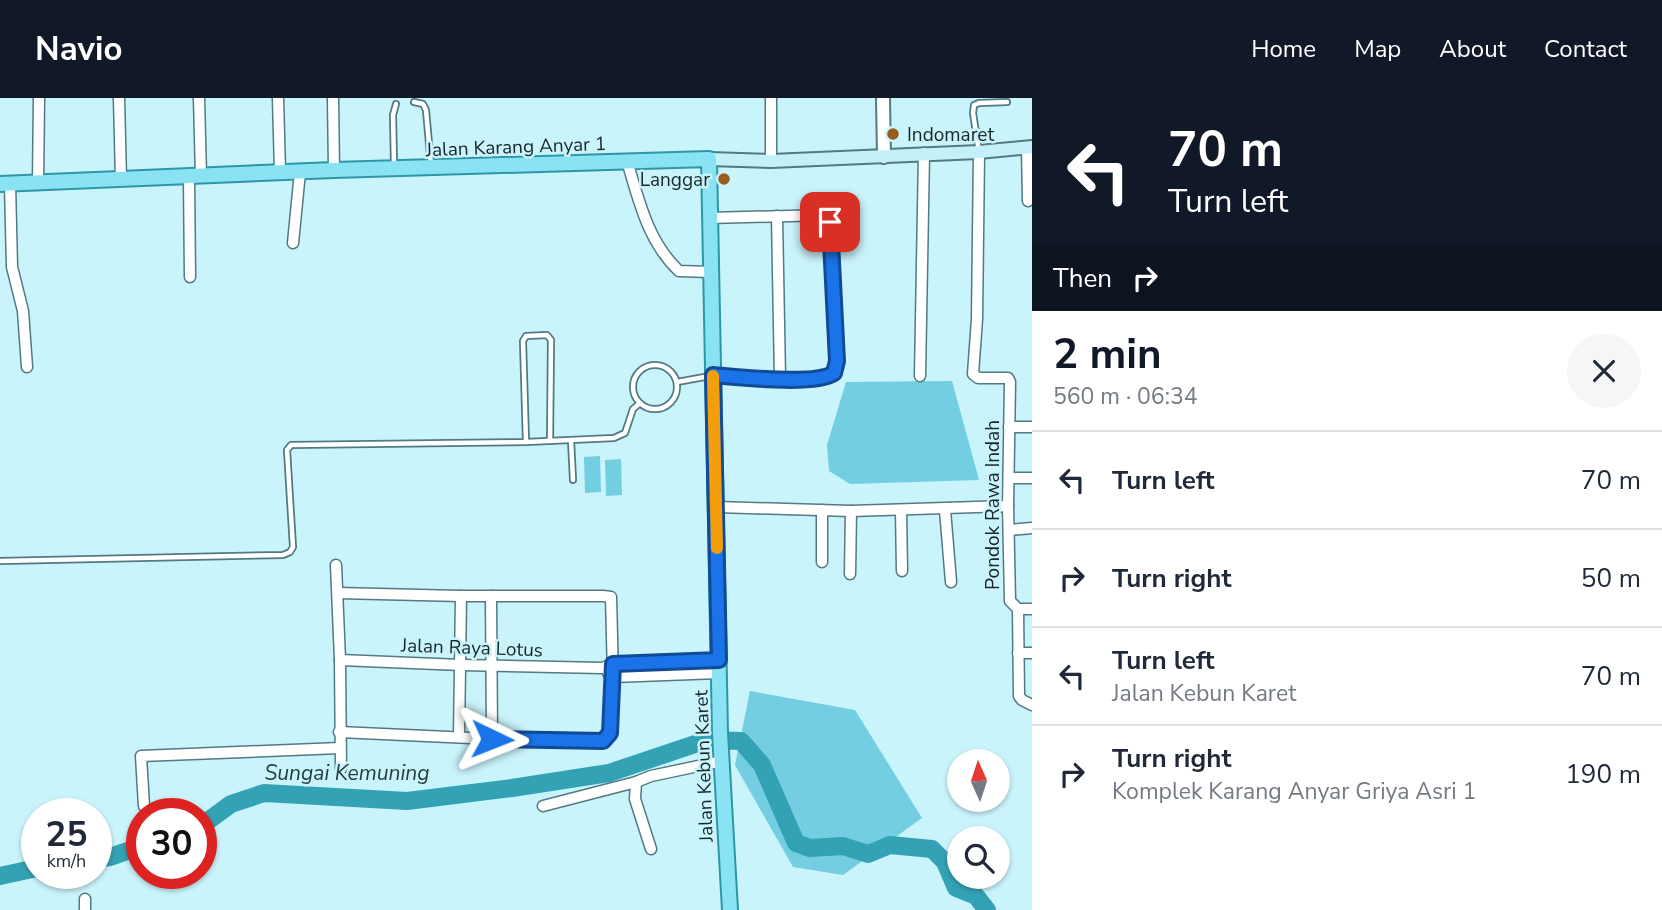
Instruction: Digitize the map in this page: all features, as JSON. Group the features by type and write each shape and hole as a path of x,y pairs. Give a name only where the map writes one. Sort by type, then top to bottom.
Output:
{"main road":[{"name":"Jalan Karang Anyar 1","path":"5,184 626,161 771,161 884,157 1029,147"},
{"name":"Jalan Kebun Karet","path":"709,159 720,733 730,910"}],"street":[{"path":"38,183 39,98"},
{"path":"119,98 121,180"},
{"path":"190,277 199,98"},
{"path":"278,98 280,172"},
{"path":"333,98 334,170"},
{"path":"771,98 771,161"},
{"path":"883,98 884,157"},
{"path":"1028,201 1029,147"},
{"name":"Pondok Rawa Indah","path":"979,152 974,374 978,378 1008,378 1010,382 1010,601 1018,609 1019,696 1032,705"},
{"path":"920,376 923,153"},
{"path":"626,161 643,213 657,246 666,258 679,271 710,272"},
{"path":"293,243 300,172"},
{"path":"5,184 12,267 23,311 27,367"},
{"path":"709,218 825,215 829,218 837,361 834,373 830,376 780,379 713,375"},
{"path":"777,216 780,379"},
{"path":"1009,427 1032,427"},
{"path":"1009,478 1032,478"},
{"path":"717,507 851,511 1009,506"},
{"path":"822,510 822,562"},
{"path":"901,510 902,570"},
{"path":"945,510 951,582"},
{"path":"850,574 851,511"},
{"path":"1009,530 1032,528"},
{"path":"336,565 341,769"},
{"path":"338,593 611,597 613,664 610,733 603,741 339,732"},
{"path":"459,737 461,596"},
{"path":"491,596 492,739"},
{"path":"1018,609 1032,609"},
{"path":"1018,653 1032,653"},
{"name":"Jalan Raya Lotus","path":"340,660 461,666 602,668"},
{"path":"602,668 613,664 719,667"},
{"path":"602,668 613,677 719,667"},
{"path":"144,798 141,755 340,748"},
{"path":"543,806 721,756"},
{"path":"636,782 635,799 651,849"}],"lane":[{"path":"414,102 423,104 426,110 431,167"},
{"path":"979,152 974,105 1007,102"},
{"path":"394,169 393,115 396,104"},
{"path":"526,442 523,341 526,336 539,335 549,336 551,342 550,441"},
{"path":"650,366 661,366 671,372 677,382 677,393 671,403 661,409 649,408 639,402 634,393 634,381 640,372 650,366"},
{"path":"677,382 713,375"},
{"path":"0,561 284,555 293,547 287,450 291,445 614,438 624,435 633,409 639,402"},
{"path":"571,440 573,480"}],"shaded area":[{"path":"952,381 979,480 850,484 829,471 827,445 846,382"},
{"path":"600,456 601,492 585,493 584,457"},
{"path":"621,459 622,495 606,496 605,460"},
{"path":"750,691 855,710 922,818 843,875 793,867 735,765"}],"waterway":[{"name":"Sungai Kemuning","path":"217,814 231,804 264,793 407,801 512,788 609,773 707,740 741,741 762,765 796,843 810,848 843,846 868,854 890,845 932,849 945,862 956,888 976,896 987,910"},
{"name":"Sungai Kemuning","path":"112,856 126,852"},
{"name":"Sungai Kemuning","path":"0,876 21,871"}],"slow traffic":[{"path":"713,376 717,548"}],"place":[{"name":"Indomaret","path":"893,134"},
{"name":"Langgar","path":"724,179"}],"route":[{"path":"492,739 603,741 610,733 613,664 719,660 713,375 821,379 834,373 837,361 830,222"}]}
